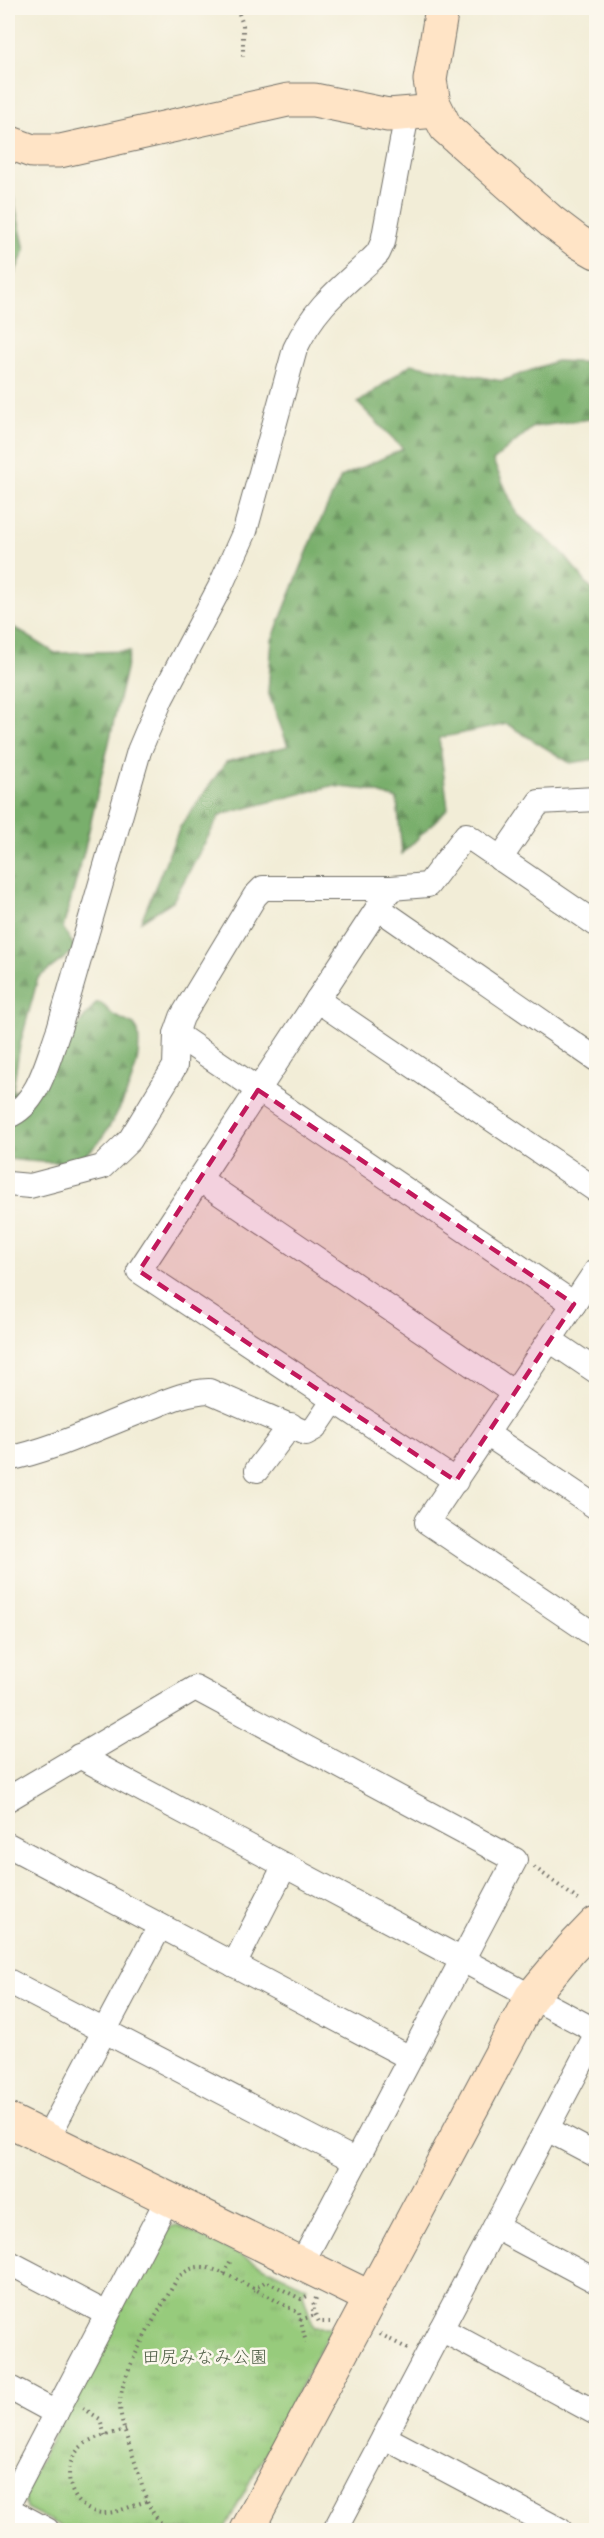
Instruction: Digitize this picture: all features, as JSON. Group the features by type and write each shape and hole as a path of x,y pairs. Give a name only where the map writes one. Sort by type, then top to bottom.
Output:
{"street":[{"path":"8,1116 30,1099 52,1048 139,751 161,699 220,587 245,531 268,440 295,349 306,325 321,306 371,260 383,242 422,113 432,96 430,80 442,8"},
{"path":"8,142 32,151 60,151 267,102 288,100 314,100 378,113 422,113 446,128 552,222 597,252"},
{"path":"500,858 539,802 597,799"},
{"path":"8,1184 30,1186 102,1167 130,1140 175,1066 176,1034 182,1017 255,896 263,888 384,898 428,885 466,835 597,924"},
{"path":"384,898 139,1271 456,1480"},
{"path":"384,898 597,1059"},
{"path":"317,1000 597,1190"},
{"path":"176,1034 574,1304"},
{"path":"199,1179 514,1393"},
{"path":"597,1271 427,1522 597,1636"},
{"path":"550,1340 597,1371"},
{"path":"8,1459 78,1437 95,1428 191,1392 208,1391 306,1432 315,1428 334,1400"},
{"path":"257,1470 291,1425"},
{"path":"487,1434 597,1507"},
{"path":"8,1799 195,1688 515,1860 302,2263"},
{"path":"79,1756 597,2033 335,2530"},
{"path":"8,1845 410,2058"},
{"path":"234,1965 285,1865"},
{"path":"247,2530 531,1997 571,1949 590,1914"},
{"path":"47,2139 160,1926"},
{"path":"8,1981 356,2161"},
{"path":"8,2120 371,2298"},
{"path":"547,2129 597,2155"},
{"path":"47,2530 8,2507 168,2198"},
{"path":"495,2227 597,2281"},
{"path":"8,2262 107,2314"},
{"path":"441,2330 597,2413"},
{"path":"8,2387 60,2405"},
{"path":"384,2437 560,2530"}],"path":[{"path":"237,8 243,25 243,60"},
{"path":"515,1860 527,1862 590,1914"},
{"path":"225,2274 235,2252"},
{"path":"170,2530 157,2522 147,2501 120,2409 124,2379 178,2277 195,2267 204,2267 225,2274 298,2313 306,2343"},
{"path":"253,2289 266,2281 301,2299 304,2298"},
{"path":"300,2320 315,2315 319,2322 339,2322"},
{"path":"374,2331 425,2359"},
{"path":"60,2405 98,2417 103,2424 105,2436"},
{"path":"126,2430 86,2442 71,2460 69,2480 74,2495 82,2504 103,2513 147,2501"}],"highlighted area":[{"path":"258,1090 574,1304 456,1481 139,1271"}],"green space":[{"path":"8,184 11,188 25,250 8,288"},
{"path":"556,361 596,363 596,418 533,427 493,461 517,514 561,551 596,595 596,759 570,763 507,724 439,738 448,808 402,854 397,799 369,790 331,786 220,815 173,901 141,921 180,827 226,762 288,746 268,692 272,640 314,535 341,477 403,449 358,403 411,364 502,381"},
{"path":"8,621 10,625 55,653 130,651 84,852 63,928 76,949 38,978 20,1045 12,1094 26,1082 43,1074 66,1051 74,1031 96,1003 101,1003 113,1015 134,1025 138,1031 138,1054 135,1071 125,1096 114,1119 93,1149 78,1159 69,1161 36,1162 8,1159"},
{"name":"田尻みなみ公園","path":"177,2225 307,2287 303,2294 314,2327 332,2327 224,2530 69,2530 26,2508 23,2493 163,2229"}]}
